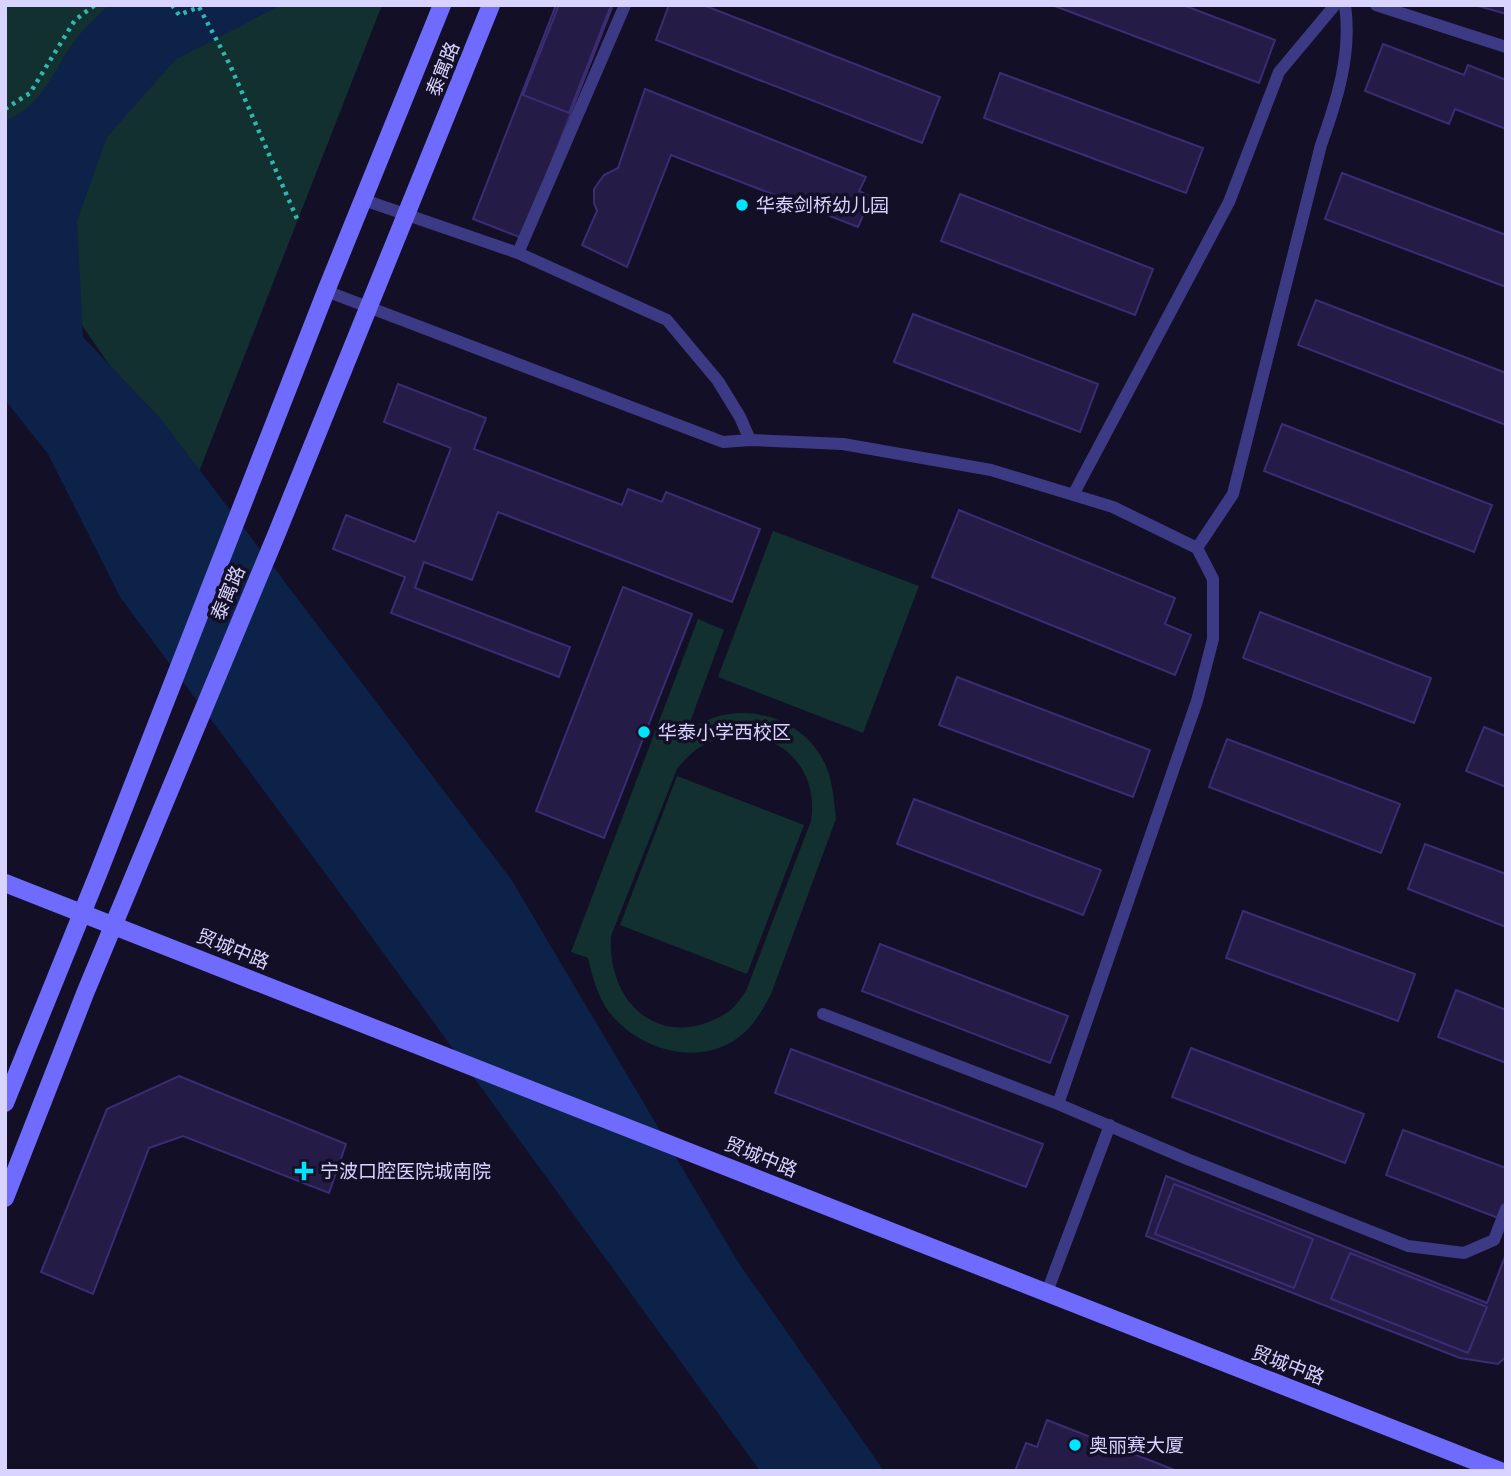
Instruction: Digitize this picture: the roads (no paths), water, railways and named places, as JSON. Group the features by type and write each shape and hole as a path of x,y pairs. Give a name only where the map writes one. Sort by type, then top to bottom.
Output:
{"main road":[{"name":"泰寓路","path":"5,1103 442,5"},
{"name":"泰寓路","path":"5,1198 491,5"},
{"name":"贸城中路","path":"5,883 1500,1471"}],"lane":[{"path":"519,253 625,5"},
{"path":"1073,495 1229,202 1279,72 1335,5"},
{"path":"1198,548 1233,494 1321,145 1340,91 1348,27 1345,5"},
{"path":"1376,5 1506,47"},
{"path":"364,200 519,253 667,320 718,381 740,417 750,440"},
{"path":"326,292 723,442 750,440 857,446 991,470 1113,508 1198,548 1213,579 1213,639 1197,701 1058,1104"},
{"path":"823,1014 1058,1104 1408,1246 1464,1252 1494,1240 1506,1209"},
{"path":"1047,1292 1110,1125"}],"water":[{"path":"109,5 281,5 175,60 107,137 77,221 83,337 160,418 511,879 738,1262 884,1471 760,1471 328,877 120,597 48,454 5,400 5,120 30,106 40,95 72,44"}],"place":[{"name":"华泰剑桥幼儿园","path":"742,205"},
{"name":"华泰小学西校区","path":"644,732"},
{"name":"宁波口腔医院城南院","path":"304,1171"},
{"name":"奥丽赛大厦","path":"1075,1445"}]}
